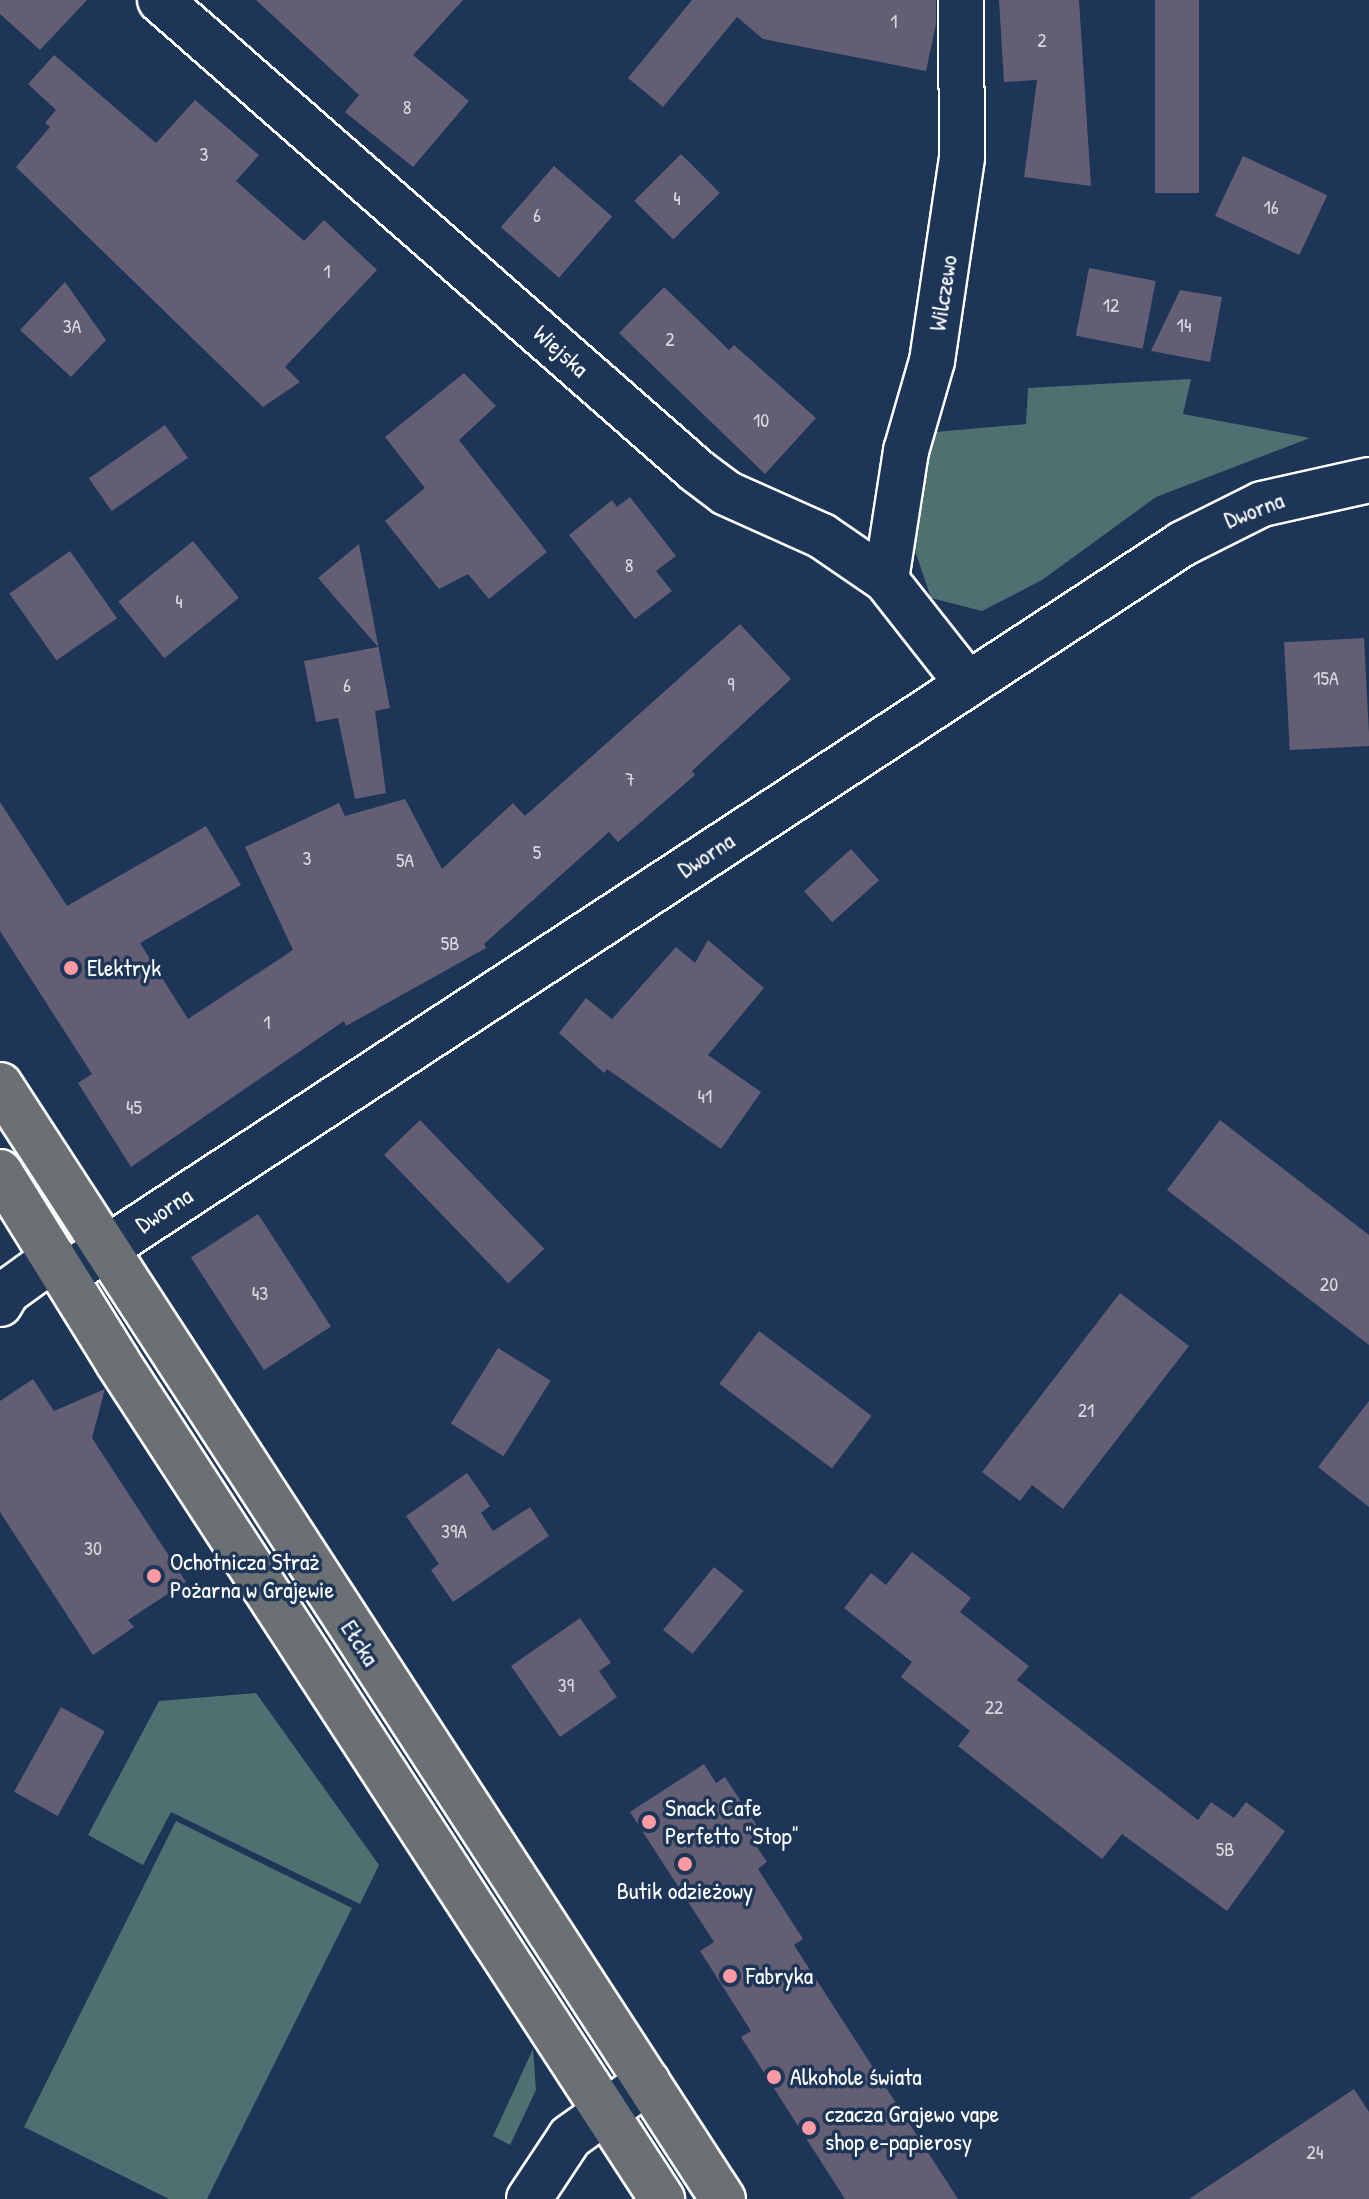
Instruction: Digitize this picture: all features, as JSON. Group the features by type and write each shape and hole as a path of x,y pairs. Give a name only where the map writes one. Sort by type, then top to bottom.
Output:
{"main road":[{"name":"Ełcka","path":"0,1085 723,2199"},
{"name":"Ełcka","path":"0,1172 662,2199"}],"street":[{"name":"Wiejska","path":"160,0 697,471 726,493 822,536 886,580 967,683"},
{"name":"Wilczewo","path":"886,580 906,451 932,361 960,173 961,0"},
{"name":"Dworna","path":"0,1304 7,1292 104,1249 967,683 1222,521 1308,491 1369,480"},
{"path":"529,2199 570,2137 603,2110 647,2082"}],"green space":[{"path":"1191,379 1183,414 1310,438 1156,497 1042,580 982,611 931,598 909,533 935,432 1026,424 1028,388"},
{"path":"256,1693 379,1865 360,1904 171,1812 143,1865 88,1835 159,1701"},
{"path":"176,1821 352,1908 207,2199 169,2199 24,2127"},
{"path":"533,2049 536,2090 510,2145 493,2136"}],"building":[{"path":"0,0 87,0 40,50 0,14"},
{"path":"256,0 463,0 413,55 469,101 413,167 345,112 359,95"},
{"path":"692,0 936,0 936,24 926,71 763,39 737,17 663,107 628,78"},
{"path":"999,0 1079,0 1091,186 1024,177 1037,80 1004,82"},
{"path":"1155,0 1199,0 1199,193 1155,193"},
{"path":"54,55 156,143 195,100 259,155 236,181 304,241 324,220 377,270 285,367 300,382 263,407 16,167 50,127 45,123 56,110 28,84"},
{"path":"681,154 720,193 673,240 634,201"},
{"path":"1243,156 1327,195 1299,255 1215,216"},
{"path":"554,166 612,217 559,278 501,227"},
{"path":"1089,268 1156,281 1143,349 1076,336"},
{"path":"65,282 106,340 71,377 20,330"},
{"path":"664,287 729,350 734,345 816,418 765,474 619,333"},
{"path":"1180,290 1222,297 1210,362 1151,351"},
{"path":"464,373 496,406 459,440 547,552 489,599 468,574 439,589 385,521 425,488 385,437"},
{"path":"165,425 188,458 112,511 89,478"},
{"path":"630,497 676,556 656,571 672,591 635,619 569,535 612,500 617,507"},
{"path":"193,541 239,598 164,658 118,601"},
{"path":"359,544 390,708 375,711 386,793 355,799 338,718 316,722 304,661 378,647 318,578"},
{"path":"70,551 117,618 56,661 9,593"},
{"path":"740,624 791,679 692,771 695,775 618,842 609,832 484,944 486,948 346,1026 344,1021 131,1167 78,1083 92,1074 0,931 0,802 67,906 206,826 241,885 140,943 188,1019 293,950 245,847 339,803 345,816 405,799 442,869 513,803 525,816"},
{"path":"1364,638 1369,746 1290,750 1284,642"},
{"path":"851,849 879,880 832,922 804,891"},
{"path":"708,940 764,988 708,1055 761,1092 721,1149 607,1069 604,1073 559,1033 586,998 612,1019 676,947 695,963"},
{"path":"420,1120 544,1249 508,1283 384,1155"},
{"path":"1220,1120 1369,1235 1369,1345 1167,1190"},
{"path":"258,1214 331,1326 264,1370 191,1258"},
{"path":"1120,1293 1189,1346 1063,1509 1032,1485 1020,1501 982,1472"},
{"path":"759,1331 872,1416 832,1469 719,1384"},
{"path":"498,1348 551,1381 503,1456 451,1423"},
{"path":"33,1379 54,1411 105,1389 92,1438 186,1582 128,1620 134,1627 93,1655 0,1512 0,1401"},
{"path":"1369,1401 1369,1507 1318,1467"},
{"path":"467,1473 490,1506 481,1513 493,1531 530,1507 549,1536 453,1602 431,1570 439,1564 406,1516"},
{"path":"912,1552 971,1598 960,1612 1029,1666 1017,1680 1198,1820 1211,1802 1234,1818 1246,1802 1285,1831 1227,1911 1122,1834 1102,1859 958,1746 970,1731 901,1677 912,1662 844,1608 871,1573 886,1585"},
{"path":"714,1567 744,1591 693,1654 663,1630"},
{"path":"580,1618 611,1663 599,1671 617,1697 560,1737 511,1666"},
{"path":"61,1707 105,1731 58,1816 14,1792"},
{"path":"704,1764 716,1783 725,1777 765,1838 755,1844 767,1862 758,1869 803,1939 794,1945 958,2199 845,2199 741,2037 751,2031 700,1951 714,1942 630,1812"},
{"path":"1354,2089 1369,2112 1369,2199 1189,2199"}],"place":[{"name":"Elektryk","path":"71,968"},
{"name":"Ochotnicza Straż Pożarna w Grajewie","path":"154,1576"},
{"name":"Snack Cafe Perfetto \"Stop\"","path":"649,1822"},
{"name":"Butik odzieżowy","path":"685,1864"},
{"name":"Fabryka","path":"730,1976"},
{"name":"Alkohole świata","path":"774,2077"},
{"name":"czacza Grajewo vape shop e-papierosy","path":"809,2128"}]}
